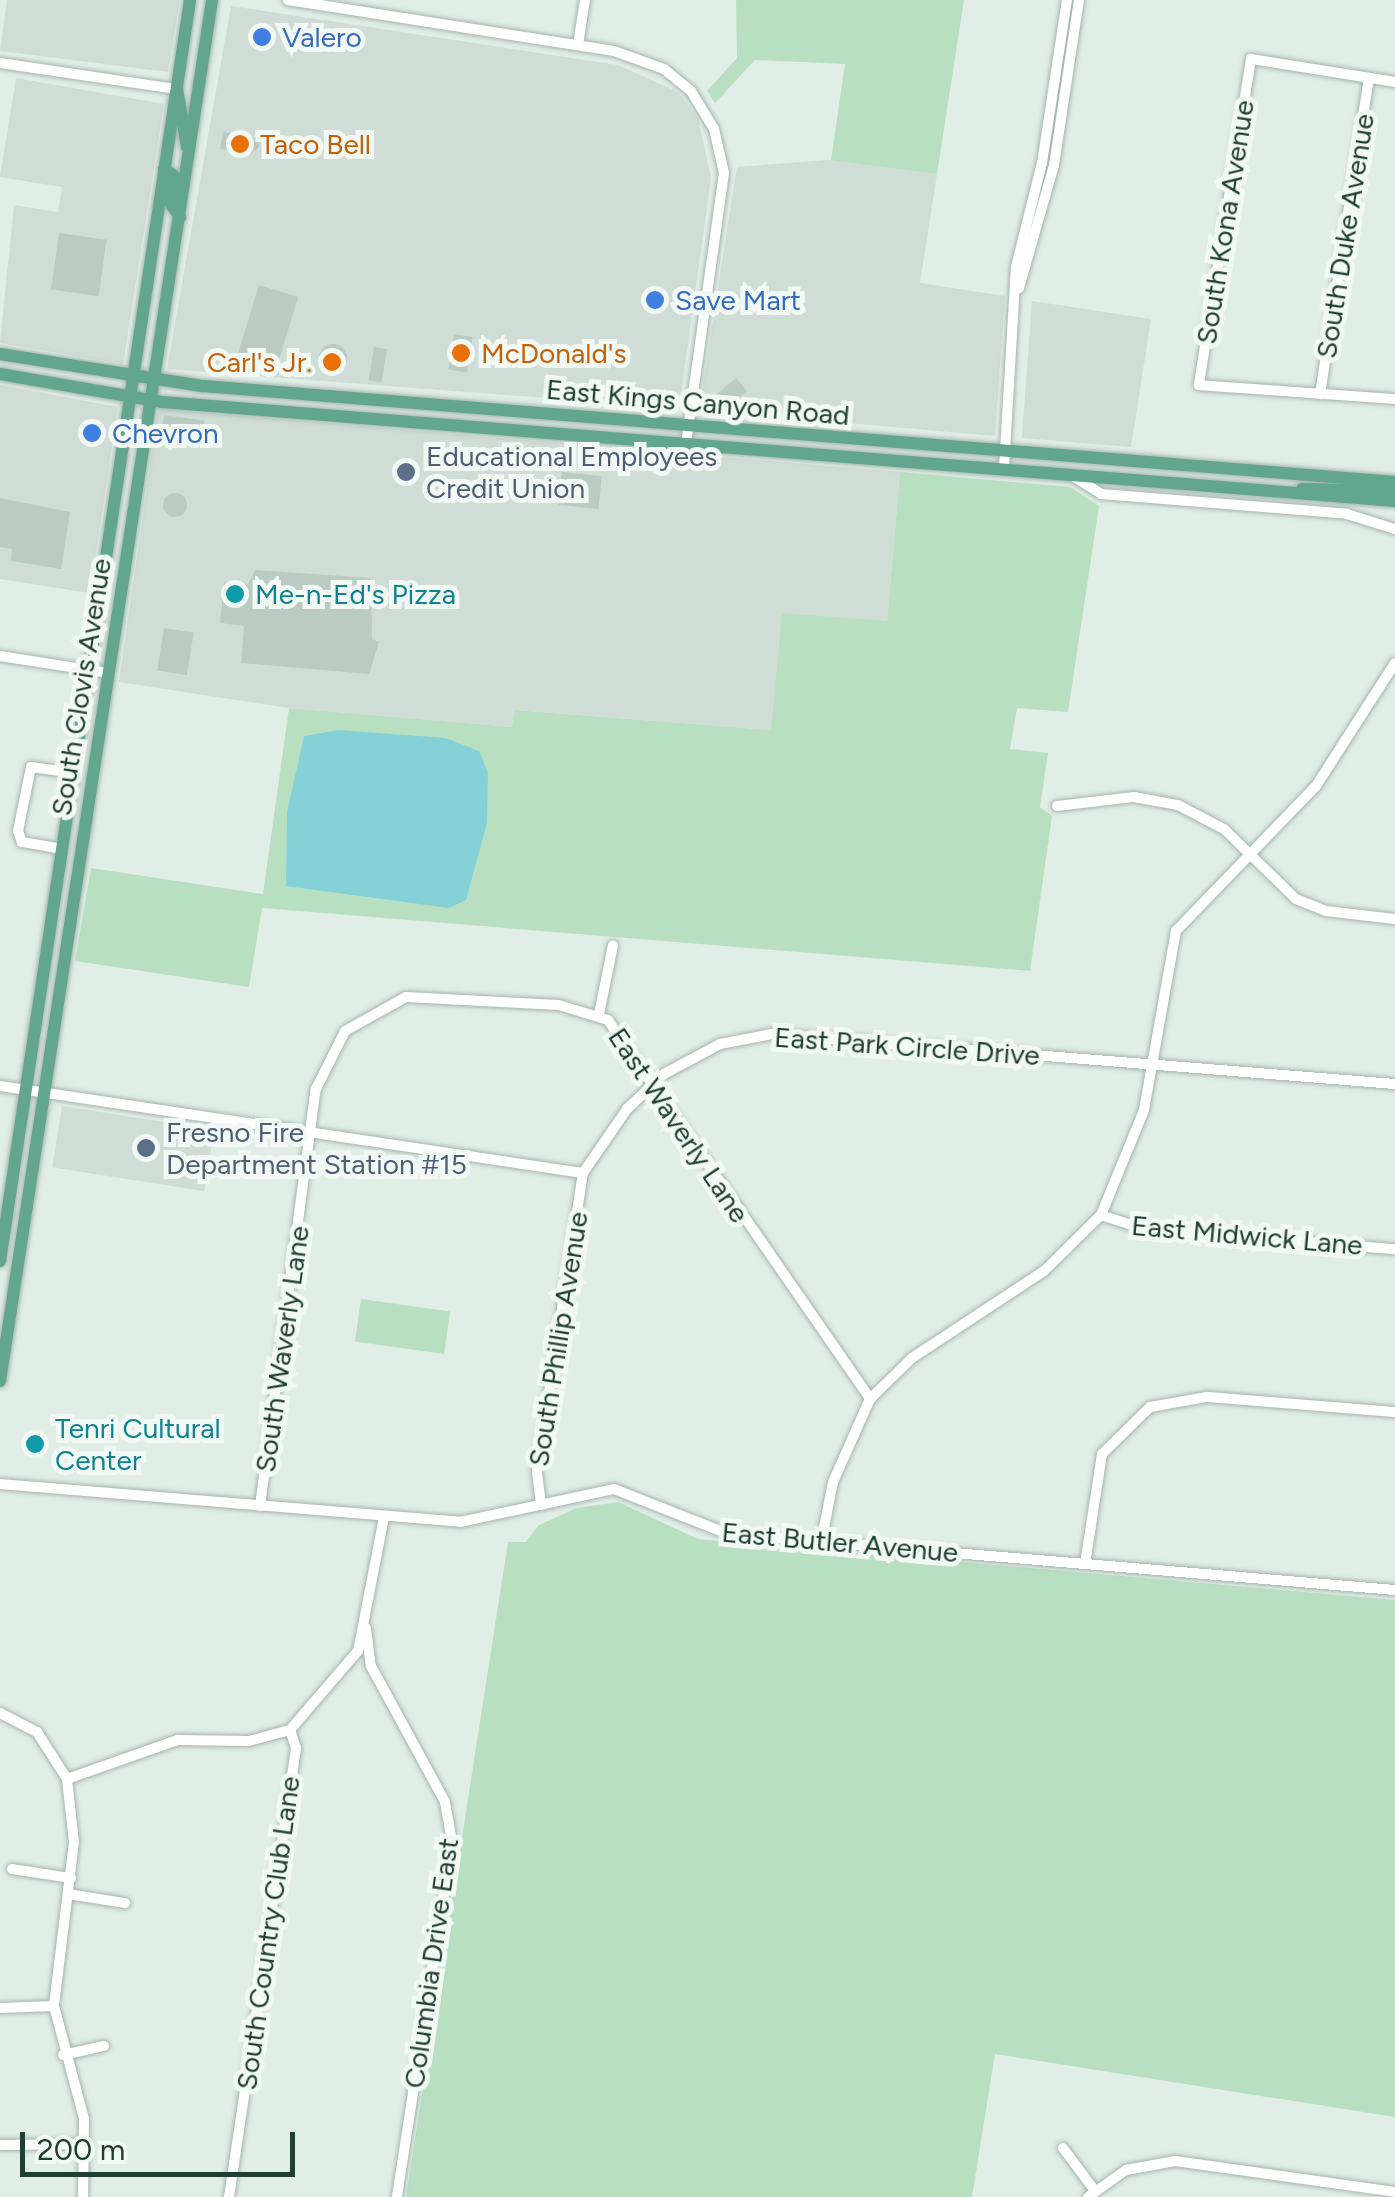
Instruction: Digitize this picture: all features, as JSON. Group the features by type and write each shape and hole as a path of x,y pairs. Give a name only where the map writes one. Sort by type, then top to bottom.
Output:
{"main road":[{"name":"South Clovis Avenue","path":"0,1260 190,0"},
{"name":"South Clovis Avenue","path":"0,1381 212,0"},
{"path":"177,89 190,154"},
{"path":"164,169 174,176 171,204 180,217"},
{"name":"East Kings Canyon Road","path":"0,354 154,380 1395,482"},
{"name":"East Kings Canyon Road","path":"0,374 150,400 1395,501"},
{"path":"398,419 405,412 495,418 506,411"},
{"path":"1290,492 1316,485 1395,492"}],"street":[{"path":"288,0 641,58 681,82 714,128 724,173 686,443"},
{"path":"578,46 585,0"},
{"path":"1004,468 1018,288 1016,266 1042,163 1067,0"},
{"path":"1018,288 1054,165 1080,0"},
{"name":"South Kona Avenue","path":"1320,394 1200,385 1251,59 1369,78"},
{"path":"0,63 177,89"},
{"path":"1369,78 1395,82"},
{"name":"South Duke Avenue","path":"1320,394 1369,78"},
{"path":"1320,394 1395,399"},
{"name":"East Kings Canyon Road","path":"1070,474 1101,494 1347,514 1395,529"},
{"path":"0,656 108,673"},
{"path":"821,1543 843,1452 870,1398 912,1358 1044,1272 1101,1216 1130,1158 1152,1066 1176,931 1316,786 1395,664"},
{"path":"63,849 22,842 18,831 28,770 74,773"},
{"path":"1057,806 1162,800 1209,818 1310,906 1395,920"},
{"path":"599,1014 613,945"},
{"name":"East Waverly Lane","path":"310,1132 316,1088 335,1041 385,1004 452,994 599,1014 652,1083 870,1398"},
{"name":"East Park Circle Drive","path":"583,1173 652,1083 720,1044 772,1034 1395,1084"},
{"path":"0,1086 583,1173"},
{"name":"South Waverly Lane","path":"260,1506 310,1132"},
{"name":"South Phillip Avenue","path":"540,1505 537,1470 583,1173"},
{"name":"East Midwick Lane","path":"1101,1216 1144,1229 1395,1249"},
{"path":"1085,1564 1102,1454 1150,1408 1206,1397 1395,1412"},
{"name":"East Butler Avenue","path":"0,1484 476,1522 614,1488 712,1532 1395,1590"},
{"path":"66,1779 178,1740 249,1741 290,1730 346,1672 366,1628 384,1517"},
{"name":"Columbia Drive East","path":"366,1628 371,1666 445,1802 452,1841 397,2197"},
{"path":"0,1713 37,1732 66,1779 70,1878 54,2006 86,2144 83,2197"},
{"name":"South Country Club Lane","path":"229,2197 296,1748 290,1730"},
{"path":"12,1869 70,1878"},
{"path":"68,1894 125,1903"},
{"path":"0,2008 54,2006"},
{"path":"63,2055 104,2046"},
{"path":"0,2145 86,2144"},
{"path":"1063,2148 1091,2194 1126,2170 1174,2161 1395,2192"}],"shaded area":[{"path":"7,0 180,0 168,72 0,51"},
{"path":"231,6 618,65 678,92 698,118 711,178 679,408 167,369"},
{"path":"16,78 164,104 123,364 0,343 14,205 58,212 62,187 0,177"},
{"path":"842,159 937,174 920,283 1005,296 995,436 699,410 737,167"},
{"path":"1032,301 1151,319 1131,447 1022,438"},
{"path":"0,385 118,407 90,593 0,579"},
{"path":"158,409 900,472 887,621 771,730 516,710 513,727 289,708 119,682"},
{"path":"62,1106 214,1130 204,1191 52,1167"}],"green space":[{"path":"736,0 964,0 937,174 831,160 845,64 755,60 715,103 707,91 737,58"},
{"path":"900,472 1070,487 1099,506 1068,712 1017,708 1010,749 1048,753 1040,807 1052,816 1030,971 262,908 249,987 75,961 91,868 263,894 289,708 512,727 515,710 771,730 782,613 887,621"},
{"path":"361,1299 450,1312 444,1354 355,1342"},
{"path":"618,1502 698,1539 1395,1600 1395,2117 995,2054 972,2197 406,2197 508,1542 526,1542 539,1525 577,1508"}],"water":[{"path":"338,730 446,738 479,751 488,773 487,823 466,900 449,908 286,886 287,812 304,736"}],"building":[{"name":"Taco Bell","path":"223,132 260,139 259,147 251,154 220,149"},
{"path":"59,233 107,240 99,296 51,289"},
{"path":"259,285 298,297 276,371 236,359"},
{"name":"McDonald's","path":"454,334 473,337 467,373 448,370"},
{"name":"Carl's Jr.","path":"333,344 343,348 347,358 343,368 333,372 323,368 319,358 323,348"},
{"path":"374,347 387,349 382,383 369,381"},
{"path":"736,378 747,391 725,410 714,397"},
{"path":"164,415 205,421 201,448 160,443"},
{"path":"562,472 602,476 598,509 559,505"},
{"path":"175,493 184,496 184,514 175,517 166,514 163,505 166,496"},
{"path":"0,498 70,512 61,569 11,561 12,549 0,547"},
{"path":"255,570 371,578 372,639 379,642 369,674 241,663 244,626 220,623 224,582 248,584"},
{"path":"164,628 194,633 187,675 157,670"}],"place":[{"name":"Valero","path":"262,37"},
{"name":"Taco Bell","path":"240,144"},
{"name":"Save Mart","path":"655,300"},
{"name":"McDonald's","path":"461,353"},
{"name":"Carl's Jr.","path":"332,362"},
{"name":"Chevron","path":"92,433"},
{"name":"Educational Employees Credit Union","path":"406,472"},
{"name":"Me-n-Ed's Pizza","path":"235,594"},
{"name":"Fresno Fire Department Station #15","path":"146,1148"},
{"name":"Tenri Cultural Center","path":"35,1444"}]}
